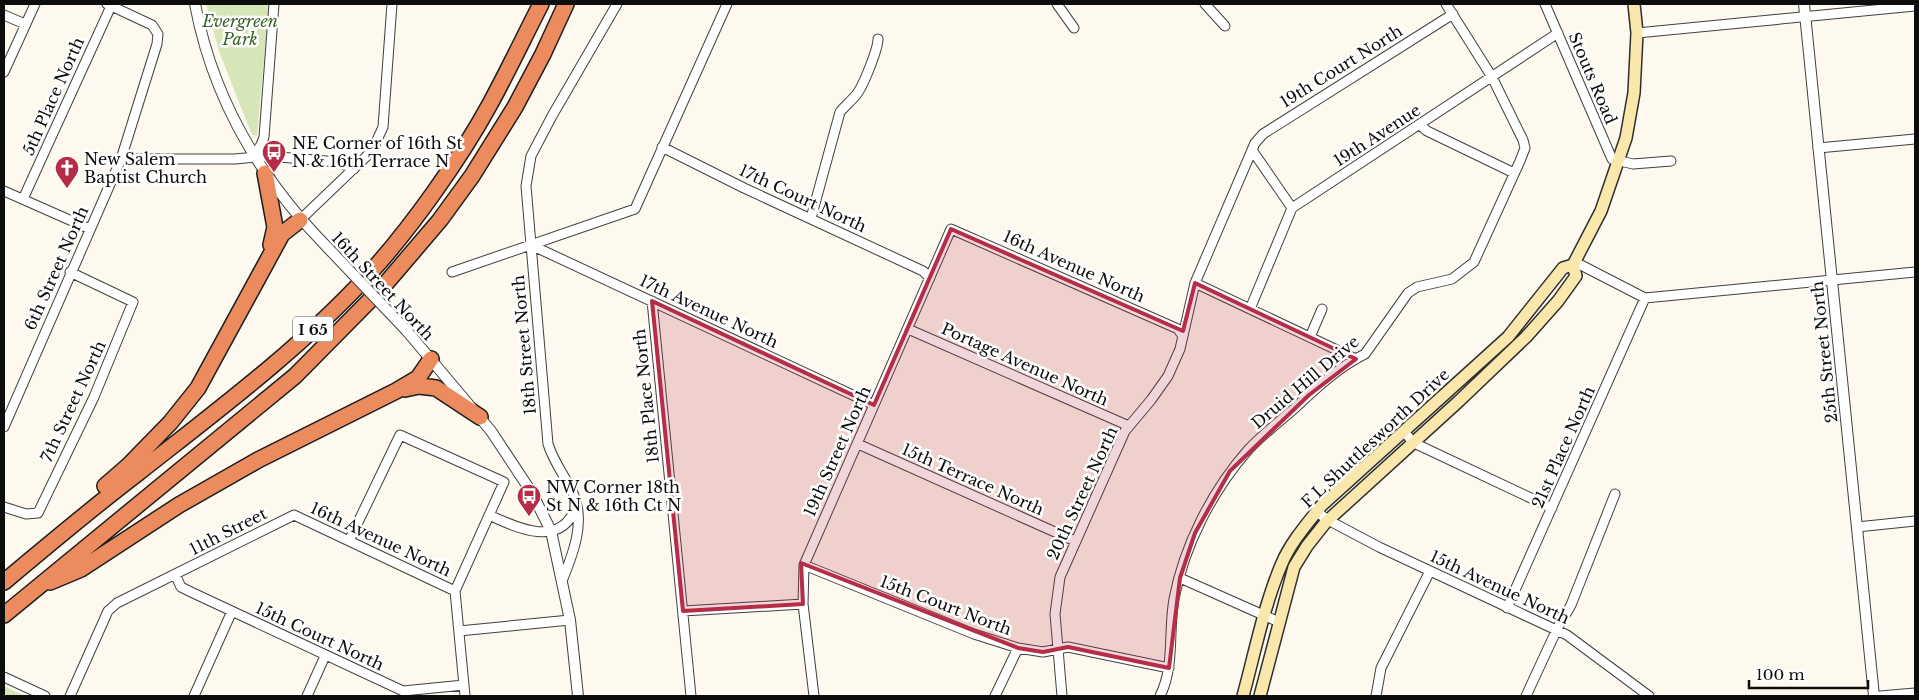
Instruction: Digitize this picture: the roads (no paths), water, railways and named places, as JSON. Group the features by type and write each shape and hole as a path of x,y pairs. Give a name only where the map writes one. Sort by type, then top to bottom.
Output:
{"highway":[{"name":"I 65","path":"4,581 115,490 236,396 314,328 369,273 410,224 456,160 490,105 541,4"},
{"name":"I 65","path":"4,615 295,376 382,288 440,220 472,176 519,100 566,4"},
{"path":"260,274 275,227 266,173"},
{"path":"4,581 55,529 128,466 170,423 198,388 282,234 300,220"},
{"path":"37,587 80,570 179,505 258,460 396,391 418,378 431,360"},
{"path":"396,391 419,386 436,388 480,417"}],"main road":[{"name":"F L Shuttlesworth Drive","path":"1260,696 1294,567 1307,546 1328,520 1414,443 1543,320 1576,276 1574,264 1601,211 1626,138 1634,93 1637,33 1634,4"},
{"name":"F L Shuttlesworth Drive","path":"1243,696 1264,616 1282,562 1299,533 1317,512 1508,337 1563,268 1574,264"}],"street":[{"path":"4,72 35,4"},
{"name":"16th Street North","path":"195,4 206,53 222,98 252,156 300,220 406,330 480,417 512,461 551,531 562,581"},
{"path":"252,156 261,146 264,137 274,4"},
{"path":"300,220 372,151 383,127 392,4"},
{"name":"18th Street North","path":"562,581 574,554 579,521 574,494 553,462 548,444 526,186 531,156 617,4"},
{"path":"452,272 635,209 727,4"},
{"path":"1057,4 1074,28"},
{"path":"1205,4 1225,26"},
{"name":"Druid Hill Drive","path":"1160,696 1169,668 1174,599 1180,578 1195,533 1230,471 1249,449 1308,395 1365,354 1408,293 1418,287 1452,279 1474,262 1525,148 1523,140 1492,77 1446,4"},
{"name":"Stouts Road","path":"1545,4 1612,159 1617,161"},
{"name":"25th Street North","path":"1804,4 1874,696"},
{"name":"6th Street North","path":"4,427 120,159 157,44 158,34 152,25 109,5"},
{"name":"5th Place North","path":"23,199 109,5"},
{"path":"1637,33 1915,6"},
{"name":"19th Court North","path":"1252,150 1263,134 1453,14"},
{"path":"4,15 26,24"},
{"path":"1492,77 1558,33"},
{"path":"811,218 840,112 850,99 857,94 877,49 878,39"},
{"name":"19th Avenue","path":"1292,208 1492,77"},
{"path":"1420,125 1427,132 1514,173"},
{"path":"1818,148 1915,139"},
{"name":"17th Court North","path":"662,147 744,188 923,271 930,278"},
{"path":"1250,309 1292,208 1252,150"},
{"name":"20th Street North","path":"1062,696 1055,614 1057,586 1125,430 1164,383 1180,349 1195,284 1252,150"},
{"path":"120,159 235,159 252,156 330,161 354,169"},
{"path":"1617,161 1633,164 1671,161"},
{"path":"4,190 90,229"},
{"name":"19th Street North","path":"814,696 803,604 804,564 951,229"},
{"name":"16th Avenue North","path":"951,229 1178,328 1182,334"},
{"name":"17th Avenue North","path":"531,245 874,405"},
{"path":"1574,264 1644,298 1915,272"},
{"name":"7th Street North","path":"4,506 26,514 38,513 94,398 134,302 70,272"},
{"path":"1195,284 1356,359"},
{"name":"21st Place North","path":"1507,608 1644,298"},
{"name":"18th Place North","path":"652,301 692,696"},
{"path":"1310,338 1322,309"},
{"name":"Portage Avenue North","path":"908,329 1129,426"},
{"path":"1404,432 1414,443 1552,508"},
{"path":"349,541 400,434 504,482 455,591 465,696"},
{"name":"15th Terrace North","path":"858,444 1075,541"},
{"path":"1526,696 1581,583 1615,494"},
{"path":"489,515 520,530 551,531 562,528 571,520 576,507"},
{"name":"15th Avenue North","path":"1317,512 1328,520 1430,571 1568,635 1649,696"},
{"name":"16th Avenue North","path":"294,515 455,591"},
{"name":"11th Street","path":"70,696 108,611 116,603 294,515"},
{"path":"1856,527 1915,521"},
{"name":"15th Court North","path":"804,564 974,634 1018,648 1043,652 1068,647 1169,668"},
{"path":"1376,696 1381,668 1430,571"},
{"name":"15th Court North","path":"175,574 181,587 403,691 464,685"},
{"path":"1180,578 1279,622"},
{"path":"562,581 570,620 578,696"},
{"path":"683,611 803,604"},
{"path":"194,696 232,612"},
{"path":"459,631 570,620"},
{"path":"995,696 1018,648"},
{"path":"307,696 325,656"},
{"path":"4,677 45,696"},
{"path":"1880,696 1915,693"}],"place":[{"name":"NE Corner of 16th St N & 16th Terrace N","path":"274,173"},
{"name":"New Salem Baptist Church","path":"67,189"},
{"name":"NW Corner 18th St N & 16th Ct N","path":"529,517"}],"park label":[{"name":"Evergreen Park","path":"240,30"}]}
